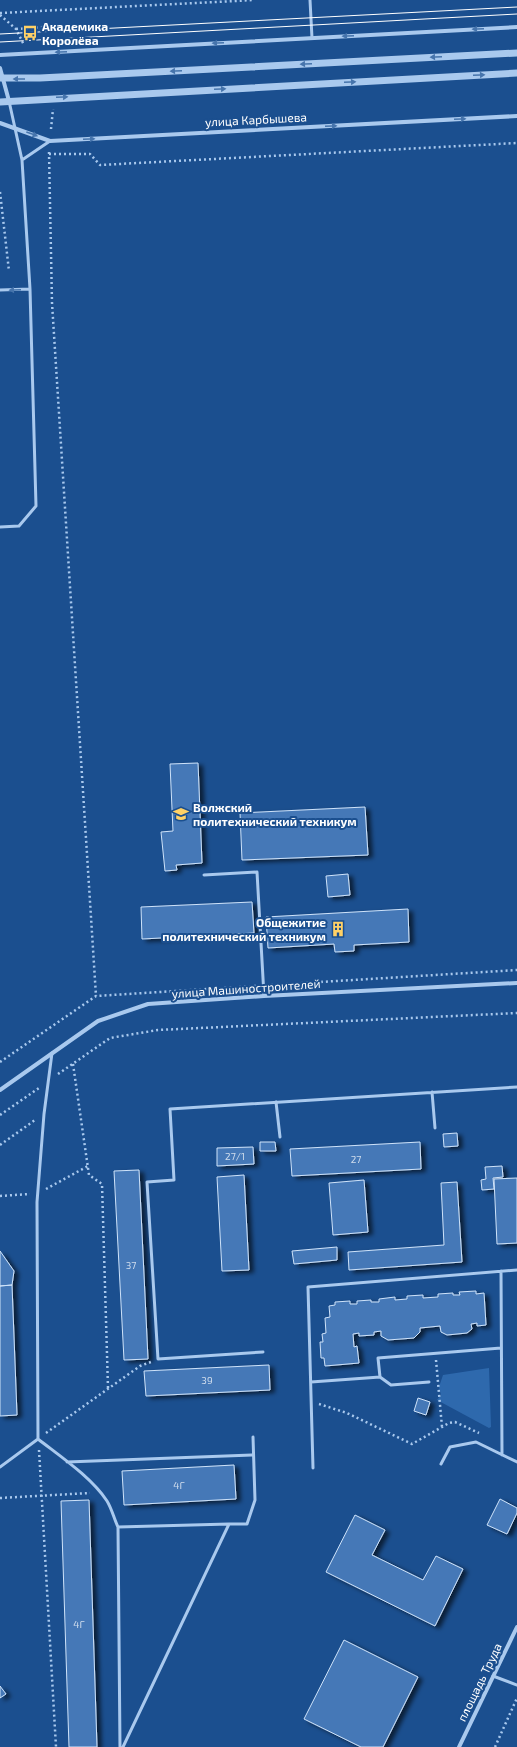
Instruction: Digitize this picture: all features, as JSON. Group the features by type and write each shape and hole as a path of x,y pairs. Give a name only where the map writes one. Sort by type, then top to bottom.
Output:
{"street":[{"path":"0,55 517,27"},
{"path":"2,78 40,78 517,53"},
{"path":"0,68 9,101"},
{"path":"0,102 517,73"},
{"name":"улица Карбышева","path":"0,123 50,141 517,116"},
{"name":"улица Машиностроителей","path":"0,1090 98,1021 148,1004 264,996 517,983"},
{"name":"площадь Труда","path":"459,1747 517,1626"}],"lane":[{"path":"310,0 312,38"},
{"path":"0,527 19,526 36,506 30,289 22,160 9,101"},
{"path":"22,160 50,141"},
{"path":"0,290 30,289"},
{"path":"204,875 257,872 264,996"},
{"path":"38,1439 37,1202 44,1114 52,1053"},
{"path":"263,1352 158,1359 147,1182 174,1180 170,1109 517,1087"},
{"path":"432,1092 435,1128"},
{"path":"276,1102 280,1137"},
{"path":"313,1468 308,1287 517,1270"},
{"path":"501,1271 502,1455"},
{"path":"380,1377 378,1358 501,1348"},
{"path":"311,1382 380,1377 391,1385 429,1382"},
{"path":"118,1527 247,1524 255,1500 252,1455 253,1437"},
{"path":"38,1439 80,1472 99,1492 107,1501 118,1527 122,1747"},
{"path":"0,1467 38,1439"},
{"path":"441,1464 450,1447 476,1442 517,1462"},
{"path":"67,1462 252,1455"},
{"path":"122,1747 229,1524"},
{"path":"493,1676 517,1685"}],"path":[{"path":"0,14 254,0"},
{"path":"0,14 16,29 25,47"},
{"path":"16,29 71,25"},
{"path":"51,129 53,106"},
{"path":"49,154 90,154 100,165 517,143"},
{"path":"49,149 52,303 96,996"},
{"path":"0,192 9,271"},
{"path":"0,1062 96,996 517,970"},
{"path":"0,1116 110,1038 158,1030 517,1013"},
{"path":"73,1064 89,1175 102,1184 108,1389"},
{"path":"0,1145 44,1114"},
{"path":"436,1353 442,1427"},
{"path":"56,1747 38,1439 140,1366 158,1359"},
{"path":"311,1402 347,1413 412,1444 442,1427 455,1422 482,1434"},
{"path":"0,1498 99,1492"},
{"path":"494,1747 517,1698"}],"shaded area":[{"path":"489,1368 491,1427 489,1428 437,1400 441,1395 439,1387 443,1375"}],"building":[{"name":"Волжский политехнический техникум","path":"198,763 202,863 176,865 177,870 165,871 161,832 173,831 170,764"},
{"path":"365,807 368,855 242,860 240,813"},
{"path":"348,874 350,895 328,897 326,876"},
{"path":"252,902 254,933 142,939 141,907"},
{"name":"Общежитие политехнический техникум","path":"408,909 409,942 354,945 354,951 335,952 334,944 268,948 266,917"},
{"path":"457,1133 458,1146 444,1147 443,1134"},
{"path":"260,1142 275,1142 276,1151 260,1151"},
{"path":"420,1142 421,1169 292,1176 290,1149"},
{"path":"253,1147 254,1164 217,1166 217,1148"},
{"path":"502,1166 503,1177 493,1178 494,1189 482,1190 481,1180 486,1179 485,1167"},
{"path":"139,1170 148,1359 124,1360 114,1171"},
{"path":"244,1175 249,1270 222,1271 217,1177"},
{"path":"517,1178 517,1243 497,1244 494,1179"},
{"path":"364,1180 368,1232 333,1235 329,1183"},
{"path":"457,1182 462,1262 349,1270 348,1252 444,1245 441,1183"},
{"path":"337,1247 337,1260 294,1264 292,1251"},
{"path":"0,1251 14,1271 12,1285 0,1286"},
{"path":"12,1285 17,1415 0,1416 0,1286"},
{"path":"476,1291 476,1294 484,1293 486,1325 477,1326 477,1323 471,1324 472,1329 467,1333 447,1335 441,1332 440,1326 420,1328 420,1332 414,1338 388,1340 381,1336 381,1331 374,1332 374,1335 359,1336 359,1333 353,1334 354,1347 357,1346 359,1363 325,1366 324,1358 321,1358 320,1342 323,1342 322,1334 326,1333 325,1318 330,1317 329,1306 335,1305 335,1302 350,1301 350,1304 357,1304 357,1301 371,1300 371,1302 379,1302 379,1299 395,1297 395,1300 407,1299 407,1296 423,1295 423,1298 438,1297 438,1294 453,1293 453,1295 460,1295 459,1292"},
{"path":"269,1365 270,1390 146,1396 144,1371"},
{"path":"418,1398 430,1402 426,1415 414,1411"},
{"path":"234,1465 236,1499 124,1505 122,1471"},
{"path":"500,1499 517,1508 517,1513 507,1534 487,1525"},
{"path":"89,1500 97,1747 69,1747 61,1501"},
{"path":"355,1515 385,1530 372,1555 423,1580 436,1556 463,1569 435,1626 326,1572"},
{"path":"344,1640 418,1677 383,1747 361,1747 304,1719"},
{"path":"0,1686 6,1694 0,1698"}],"tram line":[{"path":"0,34 517,7"},
{"path":"0,42 517,14"}],"place":[{"name":"Академика Королёва","path":"30,33"},
{"name":"Волжский политехнический техникум","path":"181,814"},
{"name":"Общежитие политехнический техникум","path":"338,929"}]}
